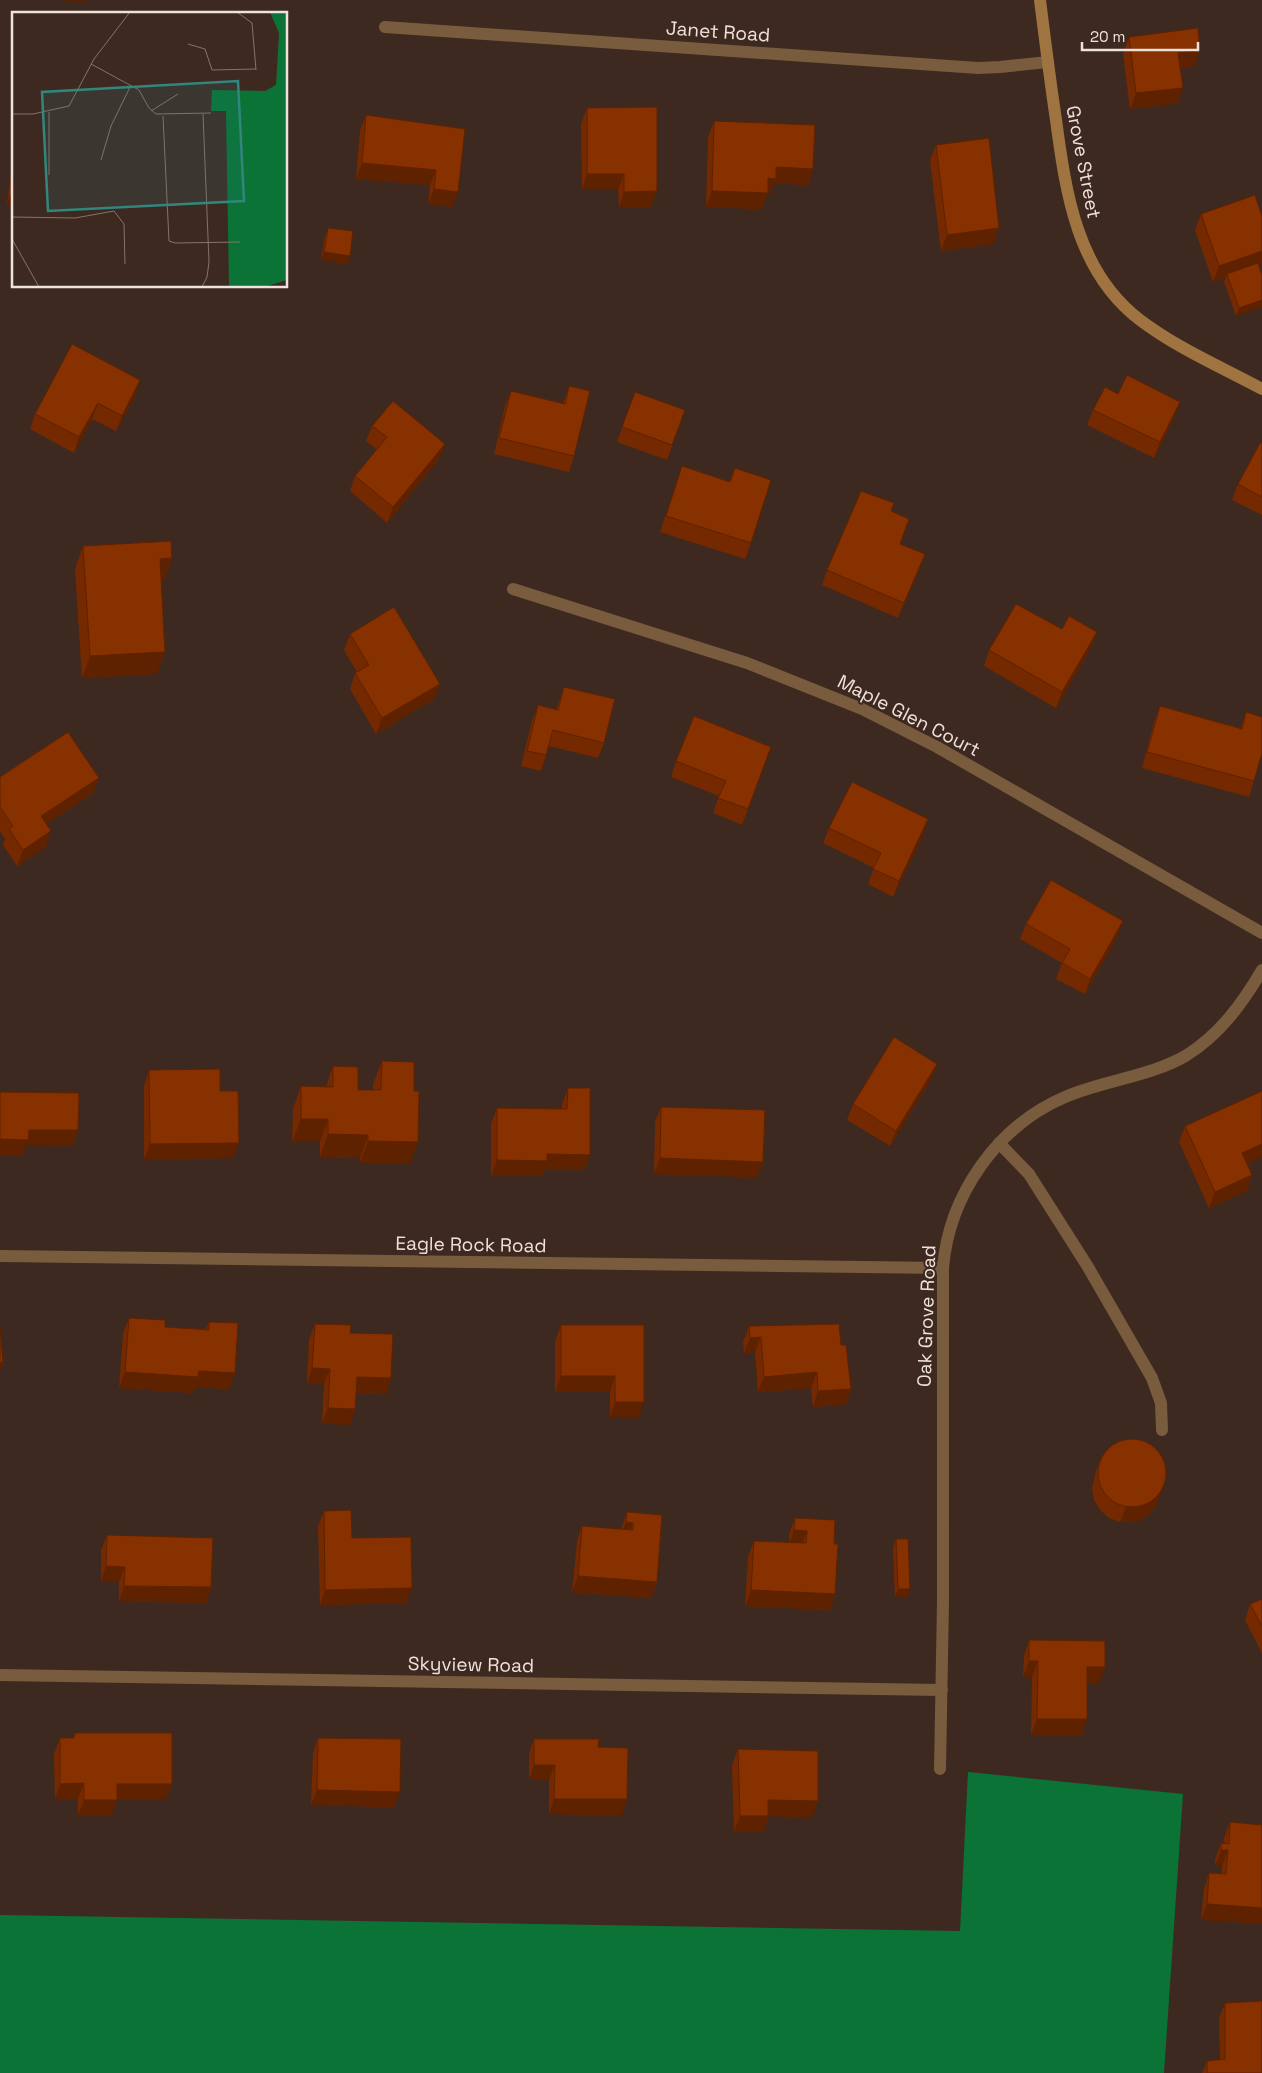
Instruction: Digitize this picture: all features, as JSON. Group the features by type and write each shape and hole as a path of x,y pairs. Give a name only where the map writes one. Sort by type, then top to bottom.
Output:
{"street":[{"name":"Grove Street","path":"1040,0 1068,199 1086,251 1098,276 1139,320 1189,350 1262,388"},
{"name":"Janet Road","path":"385,26 978,68 1048,62"},
{"name":"Maple Glen Court","path":"513,589 747,663 862,709 937,747 1262,933"},
{"name":"Oak Grove Road","path":"940,1769 942,1690 942,1268 948,1231 955,1213 974,1177 999,1143 1029,1116 1066,1096 1140,1075 1185,1056 1207,1042 1224,1026 1262,970"},
{"path":"999,1143 1029,1174 1088,1267 1152,1378 1161,1403 1162,1430"},
{"name":"Eagle Rock Road","path":"0,1256 942,1268"},
{"name":"Skyview Road","path":"0,1675 942,1690"}],"green space":[{"path":"968,1772 1183,1794 1164,2073 0,2073 0,1915 960,1931"}],"building":[{"path":"1198,28 1200,50 1178,53 1183,88 1136,93 1129,37"},
{"path":"657,107 657,191 624,192 624,174 587,174 587,108"},
{"path":"366,115 465,129 458,192 434,189 436,170 362,163"},
{"path":"714,121 815,125 813,169 776,167 776,179 768,178 768,193 712,191"},
{"path":"989,138 999,228 947,235 936,145"},
{"path":"1255,195 1262,216 1262,251 1219,266 1201,214"},
{"path":"328,228 353,231 350,256 324,252"},
{"path":"1258,263 1262,275 1262,300 1239,308 1227,274"},
{"path":"72,344 140,380 122,416 98,403 79,437 35,414"},
{"path":"1127,375 1180,402 1160,442 1093,410 1105,387 1118,394"},
{"path":"569,386 590,391 574,456 499,438 511,391 565,404"},
{"path":"635,392 685,410 672,445 622,427"},
{"path":"393,401 445,444 393,507 355,476 387,437 372,426"},
{"path":"1260,443 1262,444 1262,497 1238,484"},
{"path":"682,466 730,482 735,468 771,480 751,543 666,516"},
{"path":"861,491 894,503 891,511 909,519 900,544 925,554 904,603 827,570"},
{"path":"171,541 172,558 160,559 165,652 90,656 83,546"},
{"path":"1016,604 1062,629 1069,616 1097,632 1062,692 989,650"},
{"path":"394,607 440,684 382,718 355,673 369,665 350,634"},
{"path":"564,687 615,699 604,743 553,730 546,755 527,751 538,705 558,710"},
{"path":"1160,706 1242,729 1246,712 1262,717 1262,753 1254,781 1147,752"},
{"path":"694,716 771,747 748,809 718,798 726,781 676,761"},
{"path":"68,732 99,778 41,816 51,831 23,850 9,829 13,826 0,807 0,777"},
{"path":"852,782 928,819 899,881 873,869 881,853 829,828"},
{"path":"1051,880 1123,921 1090,979 1062,963 1070,949 1026,924"},
{"path":"894,1037 937,1064 896,1131 853,1104"},
{"path":"382,1061 414,1062 414,1091 419,1091 418,1142 368,1141 368,1135 328,1134 328,1119 301,1119 301,1086 333,1087 333,1066 358,1067 358,1090 381,1090"},
{"path":"220,1069 220,1091 238,1091 239,1143 150,1144 149,1070"},
{"path":"568,1088 590,1088 590,1155 547,1154 547,1161 497,1160 497,1108 567,1109"},
{"path":"1262,1091 1262,1144 1242,1153 1252,1175 1215,1192 1185,1126"},
{"path":"0,1092 79,1093 78,1130 29,1130 28,1140 0,1139"},
{"path":"661,1107 765,1110 763,1162 660,1158"},
{"path":"129,1318 165,1320 165,1327 209,1330 209,1322 238,1323 235,1373 199,1371 198,1377 125,1372"},
{"path":"315,1324 351,1325 350,1333 393,1334 391,1378 357,1377 355,1409 328,1408 330,1369 312,1368"},
{"path":"839,1324 841,1345 846,1345 851,1389 818,1391 817,1372 764,1377 761,1337 750,1338 749,1326"},
{"path":"561,1325 644,1325 644,1402 615,1402 615,1376 561,1376"},
{"path":"0,1328 3,1362 0,1363"},
{"path":"1132,1439 1145,1442 1156,1449 1163,1460 1166,1473 1163,1486 1156,1497 1145,1504 1132,1507 1119,1504 1108,1497 1101,1486 1098,1473 1101,1460 1108,1449 1119,1442"},
{"path":"351,1510 352,1538 411,1537 412,1588 325,1590 324,1511"},
{"path":"627,1512 662,1515 657,1582 578,1576 582,1526 633,1530 633,1523 626,1522"},
{"path":"795,1518 835,1520 834,1544 838,1544 835,1594 751,1590 754,1541 806,1543 807,1531 794,1530"},
{"path":"107,1535 213,1538 211,1587 124,1586 125,1567 106,1566"},
{"path":"896,1539 908,1539 910,1589 898,1589"},
{"path":"1262,1599 1262,1626 1250,1604"},
{"path":"1029,1640 1105,1641 1105,1667 1087,1667 1087,1719 1037,1719 1038,1661 1029,1661"},
{"path":"75,1733 172,1733 172,1784 117,1784 117,1800 84,1800 84,1783 60,1784 60,1738 74,1738"},
{"path":"318,1738 401,1739 400,1792 317,1790"},
{"path":"534,1739 599,1739 598,1747 628,1748 627,1799 554,1799 555,1765 534,1765"},
{"path":"738,1749 818,1751 818,1801 768,1800 768,1816 740,1816"},
{"path":"1230,1822 1262,1825 1262,1908 1207,1904 1209,1873 1226,1874 1228,1850 1221,1850 1221,1843 1229,1844"},
{"path":"1262,2001 1262,2073 1207,2073 1207,2061 1225,2059 1225,2003"}]}
